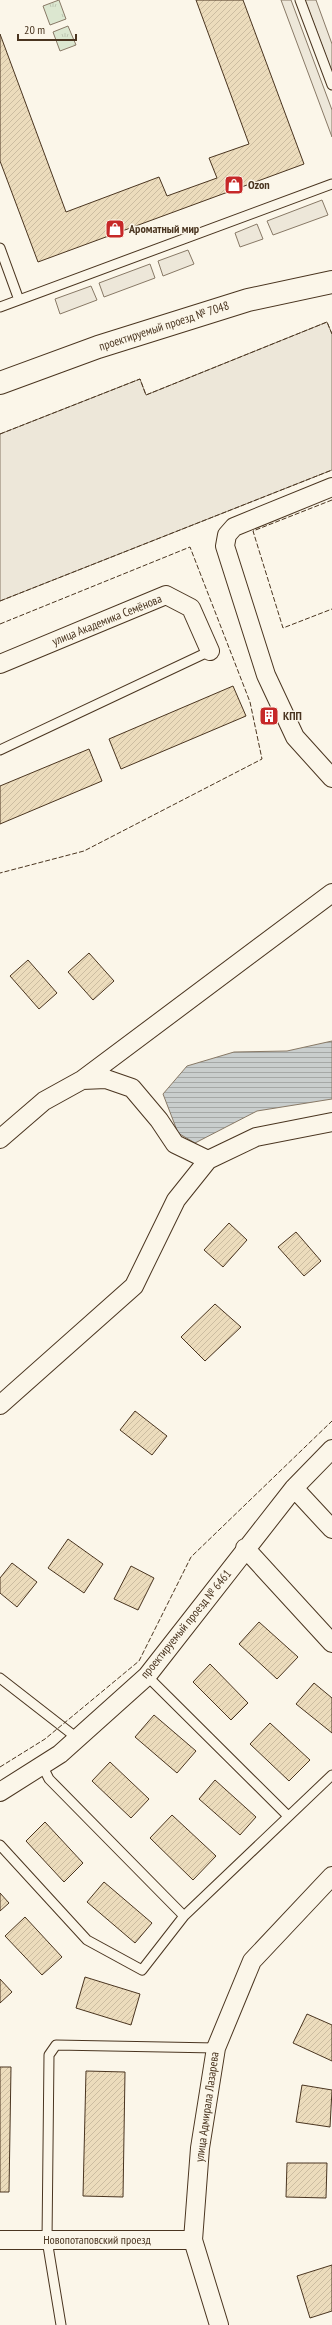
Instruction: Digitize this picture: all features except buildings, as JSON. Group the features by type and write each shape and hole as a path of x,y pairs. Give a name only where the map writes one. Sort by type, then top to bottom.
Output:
{"main road":[{"name":"проектируемый проезд № 7048","path":"0,383 98,347 248,300 332,282"}],"street":[{"path":"332,487 234,527 227,535 225,546 266,675 295,737 332,778"},
{"name":"улица Академика Семёнова","path":"0,664 166,595 192,608 210,651"},
{"path":"0,1139 44,1101 82,1080 332,893"},
{"path":"82,1080 106,1079 132,1088 159,1120 175,1144 208,1160"},
{"path":"0,1405 134,1286 176,1200 208,1160 256,1137 332,1122"},
{"name":"проектируемый проезд № 6461","path":"0,1792 60,1754 147,1676 205,1604 245,1548 294,1488 332,1449"},
{"path":"294,1488 332,1529"},
{"path":"245,1548 332,1643"},
{"name":"улица Адмирала Лазарева","path":"219,2325 193,2240 200,2148 216,2048 252,1961 332,1876"},
{"name":"Новопотаповский проезд","path":"0,2240 193,2240"}],"lane":[{"path":"300,0 332,85"},
{"path":"0,307 332,184"},
{"path":"0,248 19,300"},
{"path":"0,750 210,651"},
{"path":"147,1676 288,1816"},
{"path":"0,1678 77,1738"},
{"path":"42,1764 49,1779 184,1916"},
{"path":"0,1845 87,1940 142,1970 184,1916 332,1775"},
{"path":"60,2325 47,2240 48,2055 56,2045 216,2048"}],"green space":[{"path":"59,0 66,19 50,25 43,6"},
{"path":"68,26 76,45 60,51 53,32"}],"shaded area":[{"path":"281,0 291,0 332,110 332,137"},
{"path":"305,0 316,0 332,44 332,72"},
{"path":"322,200 328,215 273,235 267,221"},
{"path":"257,224 263,239 240,247 235,233"},
{"path":"188,250 194,264 163,276 158,261"},
{"path":"150,264 155,278 104,297 99,283"},
{"path":"91,286 97,300 60,314 55,299"},
{"path":"327,322 332,334 332,470 0,601 0,434 140,379 146,395"},
{"path":"332,1041 332,1099 257,1111 195,1143 178,1133 163,1094 187,1066 234,1052 287,1051"}],"fence":[{"path":"0,434 140,379 146,395 327,322 332,334"},
{"path":"0,601 332,470"},
{"path":"332,500 253,531 283,628 332,609"},
{"path":"0,624 190,547 250,702 262,759 84,851 0,873"},
{"path":"0,1767 45,1739 139,1661 191,1557 332,1421"}],"place":[{"name":"Ozon","path":"234,185"},
{"name":"Ароматный мир","path":"115,229"},
{"name":"КПП","path":"269,716"}]}
